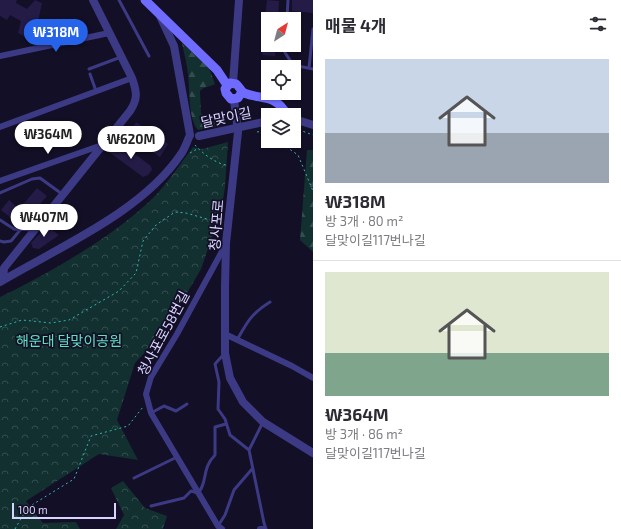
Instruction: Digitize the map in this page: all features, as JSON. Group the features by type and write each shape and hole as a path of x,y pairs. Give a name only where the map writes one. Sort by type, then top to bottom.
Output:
{"main road":[{"path":"145,0 159,12 230,84 239,86 242,92 274,100 284,108"},
{"path":"230,84 226,93 228,97 234,100 241,96 242,92"}],"street":[{"name":"달맞이길","path":"1,281 4,268 134,105 137,97 132,78 93,0"},
{"path":"230,84 239,0"},
{"path":"159,12 174,46 194,136"},
{"path":"0,56 109,33"},
{"path":"0,127 132,78"},
{"name":"청사포로","path":"234,100 238,132 226,243 225,353 230,378 243,402 263,422 313,454"},
{"path":"301,121 313,125"},
{"name":"달맞이길","path":"1,281 88,232 133,202 163,178 194,136 261,122"},
{"path":"0,182 102,145"},
{"name":"청사포로58번길","path":"220,527 198,493 151,413 146,394 151,377 177,334 226,243"},
{"path":"225,334 313,378"}],"lane":[{"path":"118,0 149,56"},
{"path":"287,12 288,0"},
{"path":"285,52 293,65 311,69 313,29"},
{"path":"89,69 121,57"},
{"path":"90,74 96,91"},
{"path":"0,193 32,179 40,178 62,194"},
{"path":"0,221 14,229 34,230"},
{"path":"0,241 11,241 21,229"},
{"path":"237,340 249,317 258,309 270,302"},
{"name":"청사포로","path":"225,353 215,364 219,382 218,409 230,435 249,450"},
{"path":"151,413 164,406 176,411 187,404"},
{"path":"263,422 249,450 266,529"},
{"path":"151,506 184,498 191,492 198,493 202,488 208,462 215,455 215,427 226,424"},
{"path":"134,478 177,457"},
{"name":"청사포로58번길","path":"220,527 234,490 252,469"}],"path":[{"path":"252,132 261,131"},
{"path":"301,131 313,135"},
{"path":"194,144 198,149 218,164 225,165"},
{"path":"288,148 298,155 313,191"},
{"path":"191,154 198,149"},
{"path":"0,327 22,320 51,323 69,320 119,291 136,273 143,241 156,225 175,212 186,212 216,223 221,223"},
{"path":"15,529 28,508 74,479 91,436 128,426 148,400"}],"green space":[{"path":"182,43 209,68 215,84 203,88 200,91 201,113 206,122 221,121 221,126 198,130 192,119 188,70"},
{"name":"해운대 달맞이공원","path":"228,142 225,187 221,212 201,269 165,331 135,363 117,420 138,460 99,454 26,501 43,523 76,522 80,529 0,529 0,297 40,277 81,253 120,226 153,198 169,180 193,147 202,149"},
{"path":"307,150 313,150 313,252 300,240"},
{"path":"123,481 145,508 167,516 163,529 116,529 124,515 111,488"}],"building":[{"path":"0,0 17,0 16,3 27,9 35,0 42,3 39,17 34,27 25,37 18,33 21,21 10,15 7,20 0,16"},
{"path":"267,0 279,1 278,12 266,12"},
{"path":"292,0 313,0 313,13 292,11"},
{"path":"262,52 275,52 275,56 262,55"},
{"path":"136,122 168,144 160,157 128,135"},
{"path":"117,141 151,166 152,170 148,175 143,177 109,152"},
{"path":"37,188 47,196 21,226 1,210 9,200 19,209"},
{"path":"47,226 59,235 39,249 33,248 31,243"}]}
